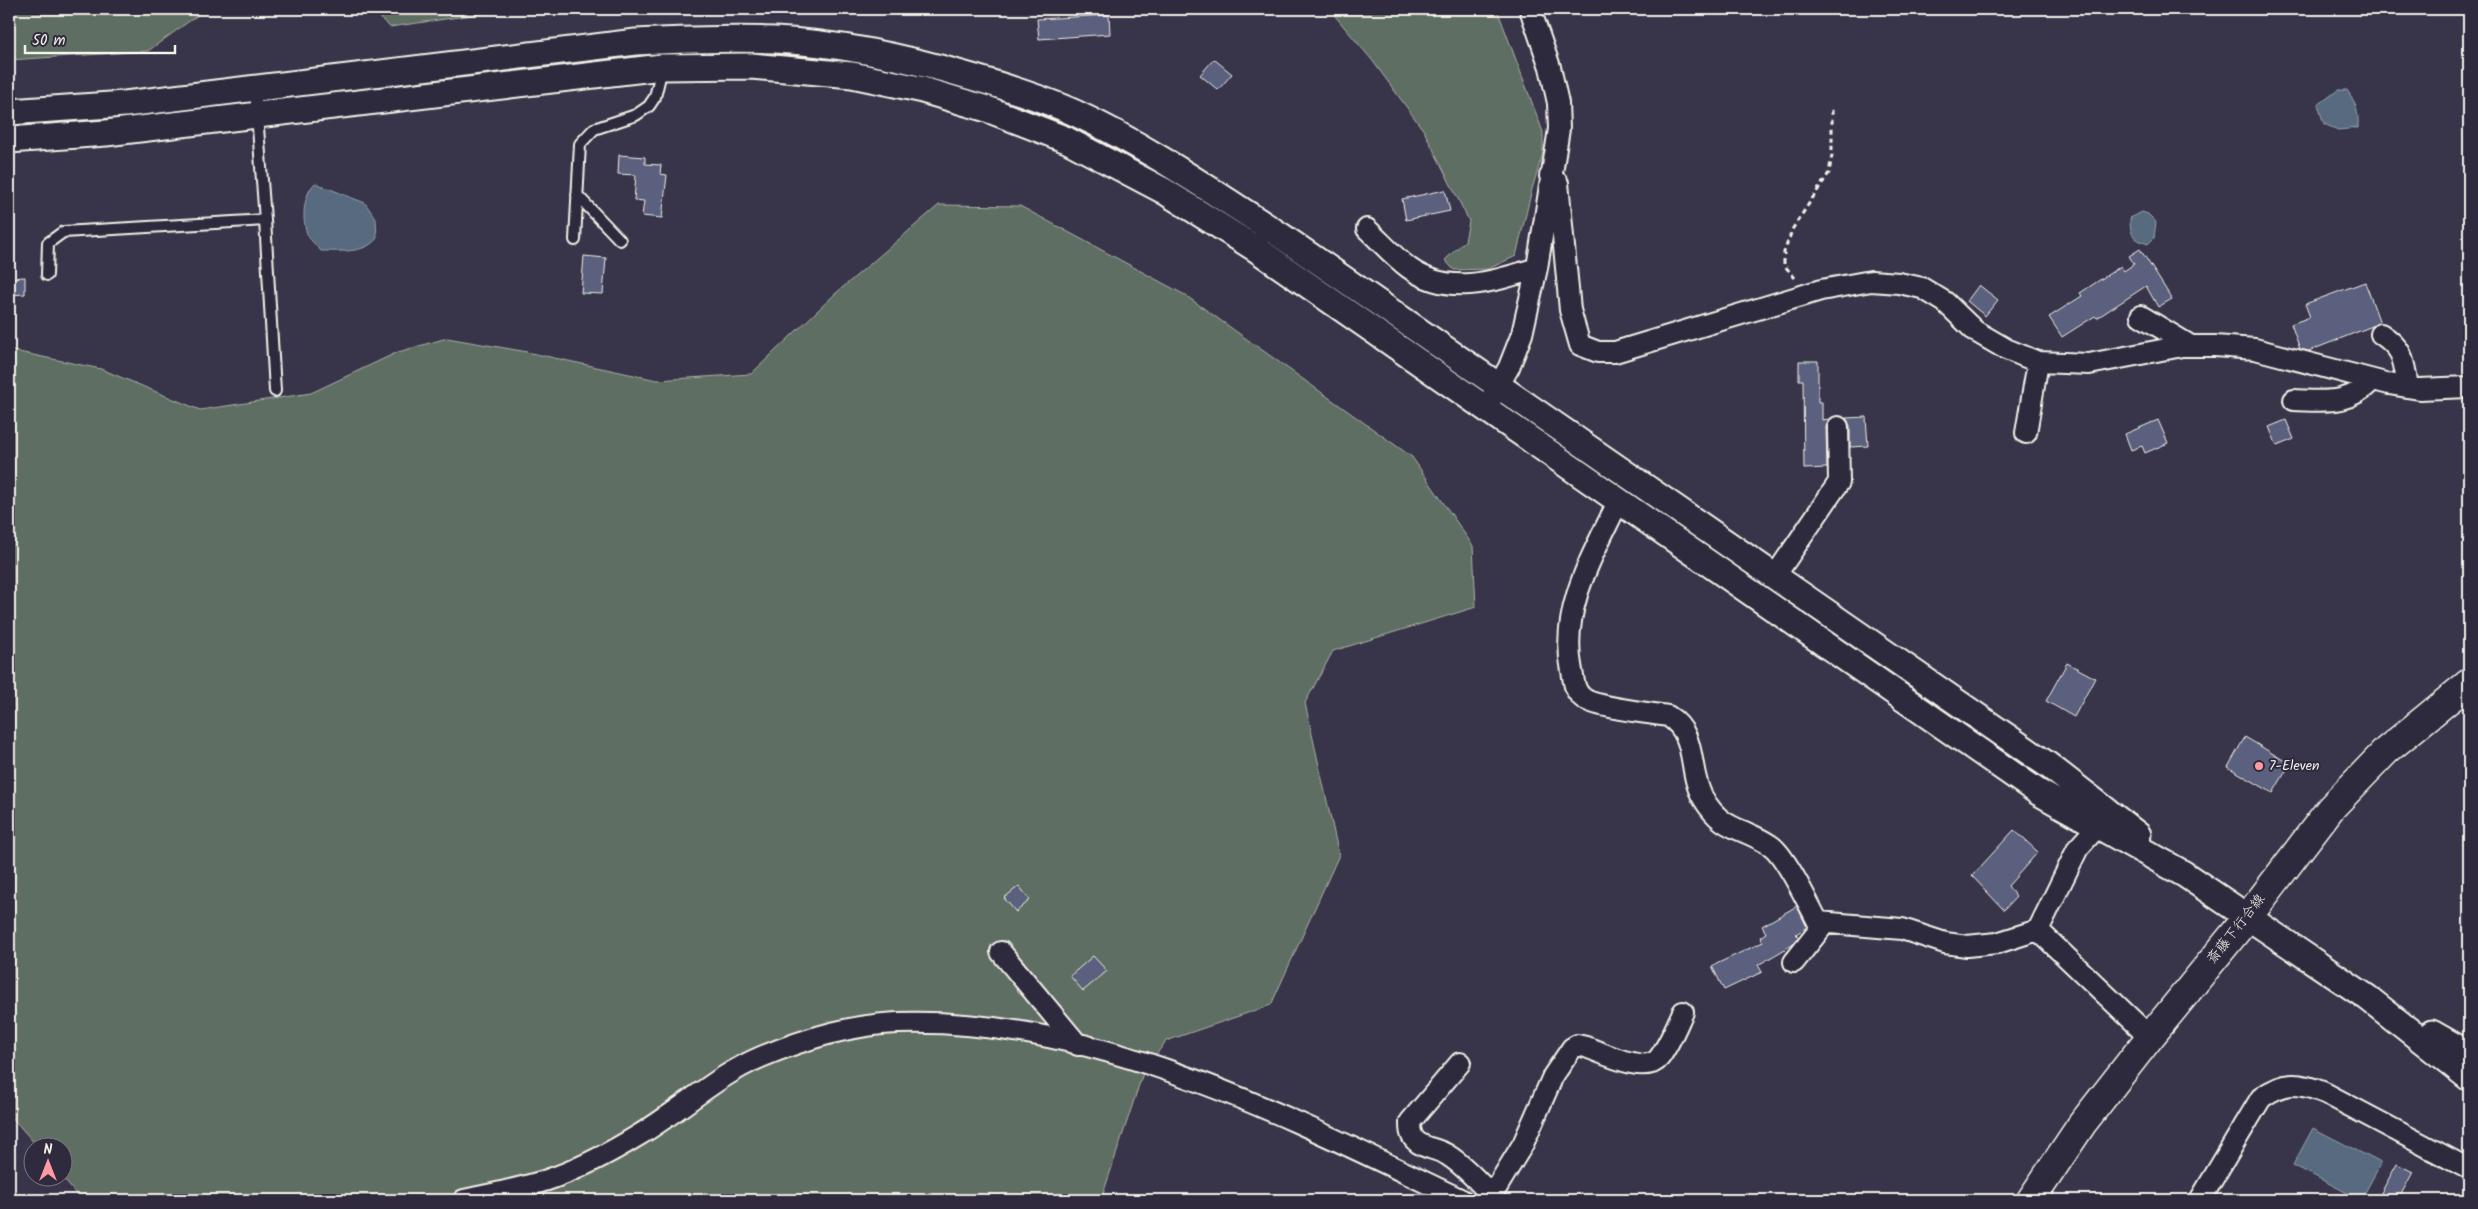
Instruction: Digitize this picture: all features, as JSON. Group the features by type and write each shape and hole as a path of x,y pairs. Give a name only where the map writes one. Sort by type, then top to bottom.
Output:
{"main road":[{"name":"斎藤下行合線","path":"2031,1200 2082,1124 2247,918 2330,809 2387,750 2469,683"}],"street":[{"path":"1486,408 1509,366 1522,334 1537,268 1550,176 1559,129 1558,103 1550,66 1530,9"},
{"path":"9,112 125,104 636,42 704,39 777,40 845,46 920,62 1005,87 1075,113 1155,155 1280,235 2048,765 2118,818 2184,874 2247,918 2368,998 2469,1054"},
{"path":"9,140 106,133 662,67 750,66 852,75 919,90 987,109 1067,140 1164,191 1486,408 1618,502 2038,792 2184,874"},
{"path":"1550,176 1558,183 1570,310 1580,345 1598,352 1615,352 1821,290 1871,281 1899,283 1922,288 1946,302 1975,331 2006,349 2038,362 2089,364 2192,346 2255,348 2374,380 2408,387 2427,389 2469,387"},
{"path":"1367,229 1410,269 1432,281 1474,285 1537,268"},
{"path":"2141,316 2192,346"},
{"path":"2381,334 2396,344 2401,352 2408,387"},
{"path":"2026,433 2038,362"},
{"path":"2294,400 2341,401 2364,390 2374,380"},
{"path":"1775,576 1839,482 1838,427"},
{"path":"1618,502 1580,582 1570,624 1570,664 1576,690 1584,699 1598,705 1668,716 1678,722 1686,734 1701,796 1719,820 1772,845 1798,882 1818,922 1902,929 1945,943 1967,946 1997,943 2038,930 2078,848 2098,826"},
{"path":"1794,962 1825,923"},
{"path":"2038,930 2150,1037"},
{"path":"1001,952 1078,1045"},
{"path":"2368,998 2469,1078"},
{"path":"1460,1063 1410,1122 1410,1131 1413,1138 1421,1146 1439,1149 1452,1157 1491,1197 1523,1144 1553,1076 1572,1048 1577,1045 1640,1066 1650,1065 1659,1059 1683,1012"},
{"path":"464,1200 550,1179 603,1154 639,1136 734,1068 799,1041 842,1032 904,1024 974,1025 1078,1045 1167,1069 1302,1126 1462,1200"},
{"path":"2200,1200 2261,1098 2275,1088 2290,1085 2302,1084 2325,1092 2469,1169"}],"lane":[{"path":"575,240 578,154 585,136 594,129 636,115 649,106 655,97 662,67"},
{"path":"255,88 266,220 275,391"},
{"path":"577,195 620,240"},
{"path":"47,275 48,243 63,232 266,220"}],"path":[{"path":"1821,290 1793,277 1784,265 1784,252 1793,228 1829,173 1832,155 1832,109"}],"green space":[{"path":"9,9 206,9 148,51 9,60"},
{"path":"370,9 514,9 390,27"},
{"path":"1329,9 1497,9 1543,132 1543,153 1532,189 1516,256 1488,269 1454,270 1445,260 1465,241 1469,221 1424,131 1372,60"},
{"path":"939,205 1020,206 1185,295 1412,457 1473,546 1476,607 1333,651 1305,703 1339,855 1271,1005 1166,1041 1143,1073 1101,1200 81,1200 69,1186 72,1186 72,1136 28,1136 9,1114 9,350 101,369 200,410 311,393 398,352 447,338 522,351 657,380 751,374 835,294"}],"water":[{"path":"2338,90 2347,90 2353,99 2358,117 2358,128 2338,130 2324,124 2318,105"},
{"path":"315,183 365,203 376,219 377,238 366,247 359,249 321,251 308,236 304,223 304,208 308,194"},
{"path":"2142,212 2148,214 2156,222 2154,238 2148,244 2135,238 2131,232 2130,218"},
{"path":"2313,1128 2381,1163 2361,1200 2293,1165"}],"building":[{"path":"1109,15 1110,34 1039,39 1037,19"},
{"path":"1214,59 1232,74 1218,90 1200,75"},
{"path":"619,155 645,157 645,164 661,165 660,174 667,175 662,218 642,216 644,201 634,200 636,175 618,174"},
{"path":"1445,190 1450,211 1406,220 1402,199"},
{"path":"2140,249 2172,299 2158,307 2146,286 2097,318 2095,316 2062,337 2049,317 2082,296 2080,293 2121,266 2124,271 2134,264 2129,256"},
{"path":"584,256 606,258 603,294 581,293"},
{"path":"25,277 25,294 9,295 9,278"},
{"path":"2365,282 2380,323 2309,351 2300,349 2291,324 2310,317 2305,304"},
{"path":"1979,285 1998,300 1985,316 1967,301"},
{"path":"1799,361 1818,361 1818,402 1822,402 1822,420 1829,419 1826,427 1827,468 1804,469 1803,380 1799,380"},
{"path":"1866,417 1868,446 1850,447 1850,426 1846,418"},
{"path":"2158,420 2168,443 2145,453 2142,446 2131,450 2125,434"},
{"path":"2286,420 2294,439 2277,446 2269,427"},
{"path":"2067,663 2095,678 2074,717 2046,701"},
{"name":"7-Eleven","path":"2245,737 2290,764 2273,793 2228,767"},
{"path":"2014,830 2038,852 2008,886 2016,897 2004,910 1972,876"},
{"path":"1019,886 1030,900 1016,912 1004,898"},
{"path":"1797,906 1807,927 1796,934 1799,937 1792,945 1758,965 1762,972 1724,990 1712,966 1763,942 1760,937 1766,933 1762,926"},
{"path":"1093,956 1107,971 1083,991 1070,976"},
{"path":"2397,1164 2413,1172 2398,1200 2377,1200"}],"place":[{"name":"7-Eleven","path":"2259,766"}]}
